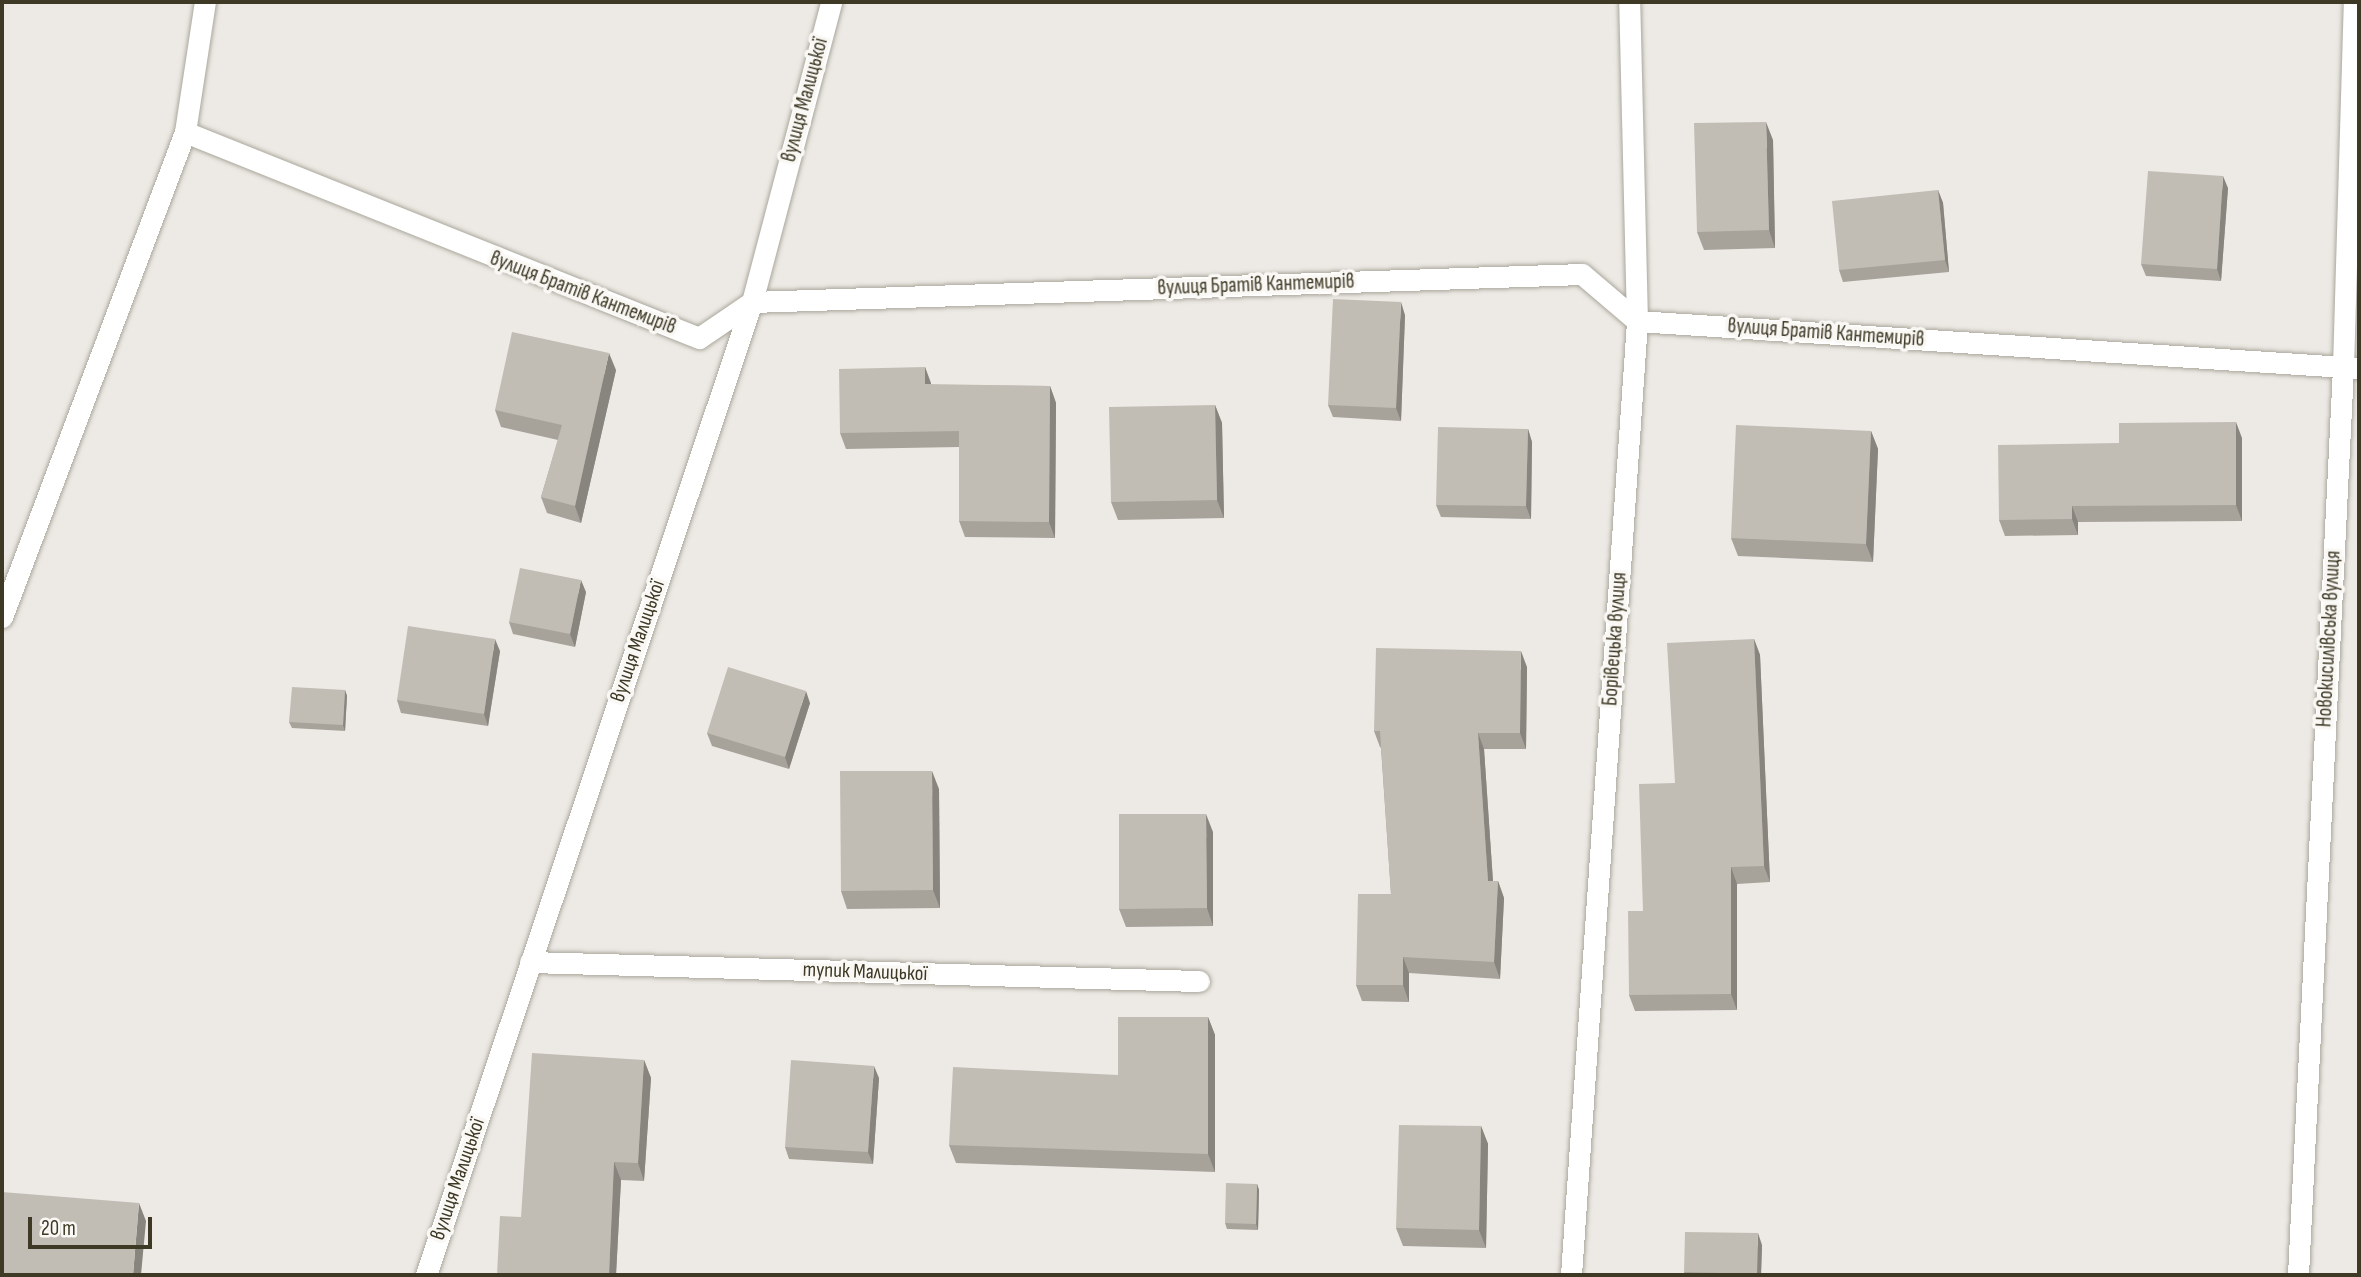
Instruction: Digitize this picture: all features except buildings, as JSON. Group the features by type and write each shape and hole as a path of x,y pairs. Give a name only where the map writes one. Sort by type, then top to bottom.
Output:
{"street":[{"path":"2,617 185,132 205,2"},
{"name":"вулиця Малицької","path":"426,1275 752,302 831,2"},
{"name":"Борівецька вулиця","path":"1571,1275 1637,321 1629,2"},
{"name":"Новокисилівська вулиця","path":"2298,1275 2351,368 2354,2"},
{"name":"вулиця Братів Кантемирів","path":"185,132 699,338 752,302 1582,274 1637,321 2351,368"},
{"name":"тупик Малицької","path":"530,962 1199,981"}]}
